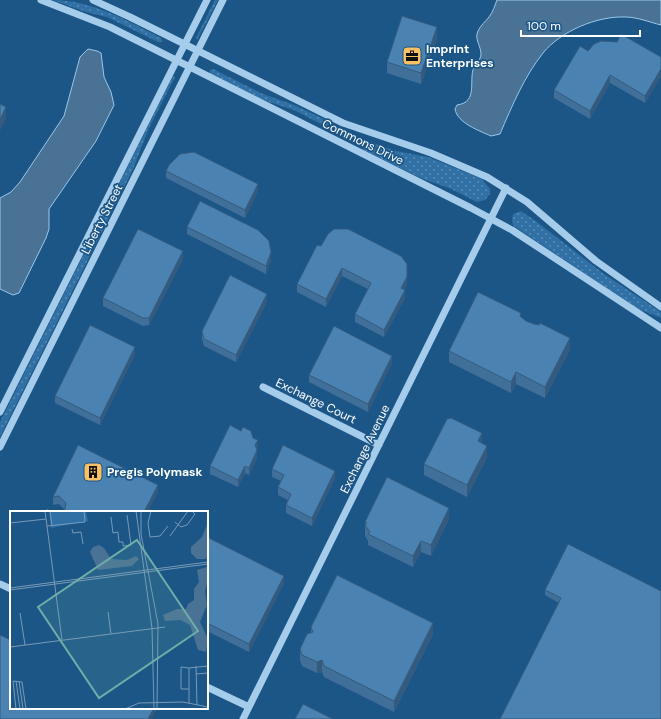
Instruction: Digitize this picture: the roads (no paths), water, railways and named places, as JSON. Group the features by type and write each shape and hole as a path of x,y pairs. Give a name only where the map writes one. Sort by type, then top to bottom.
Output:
{"street":[{"name":"Commons Drive","path":"41,0 110,27 491,219 528,240 661,328"},
{"name":"Commons Drive","path":"93,0 343,123 458,163 506,188 547,218 605,268 661,306"},
{"name":"Liberty Street","path":"0,412 207,0"},
{"name":"Liberty Street","path":"0,447 223,0"},
{"name":"Exchange Avenue","path":"243,719 506,188"},
{"name":"Exchange Court","path":"264,387 379,445"},
{"path":"0,584 10,589"},
{"path":"208,688 249,708"}],"place":[{"name":"Imprint Enterprises","path":"412,56"},
{"name":"Pregis Polymask","path":"93,472"}]}
